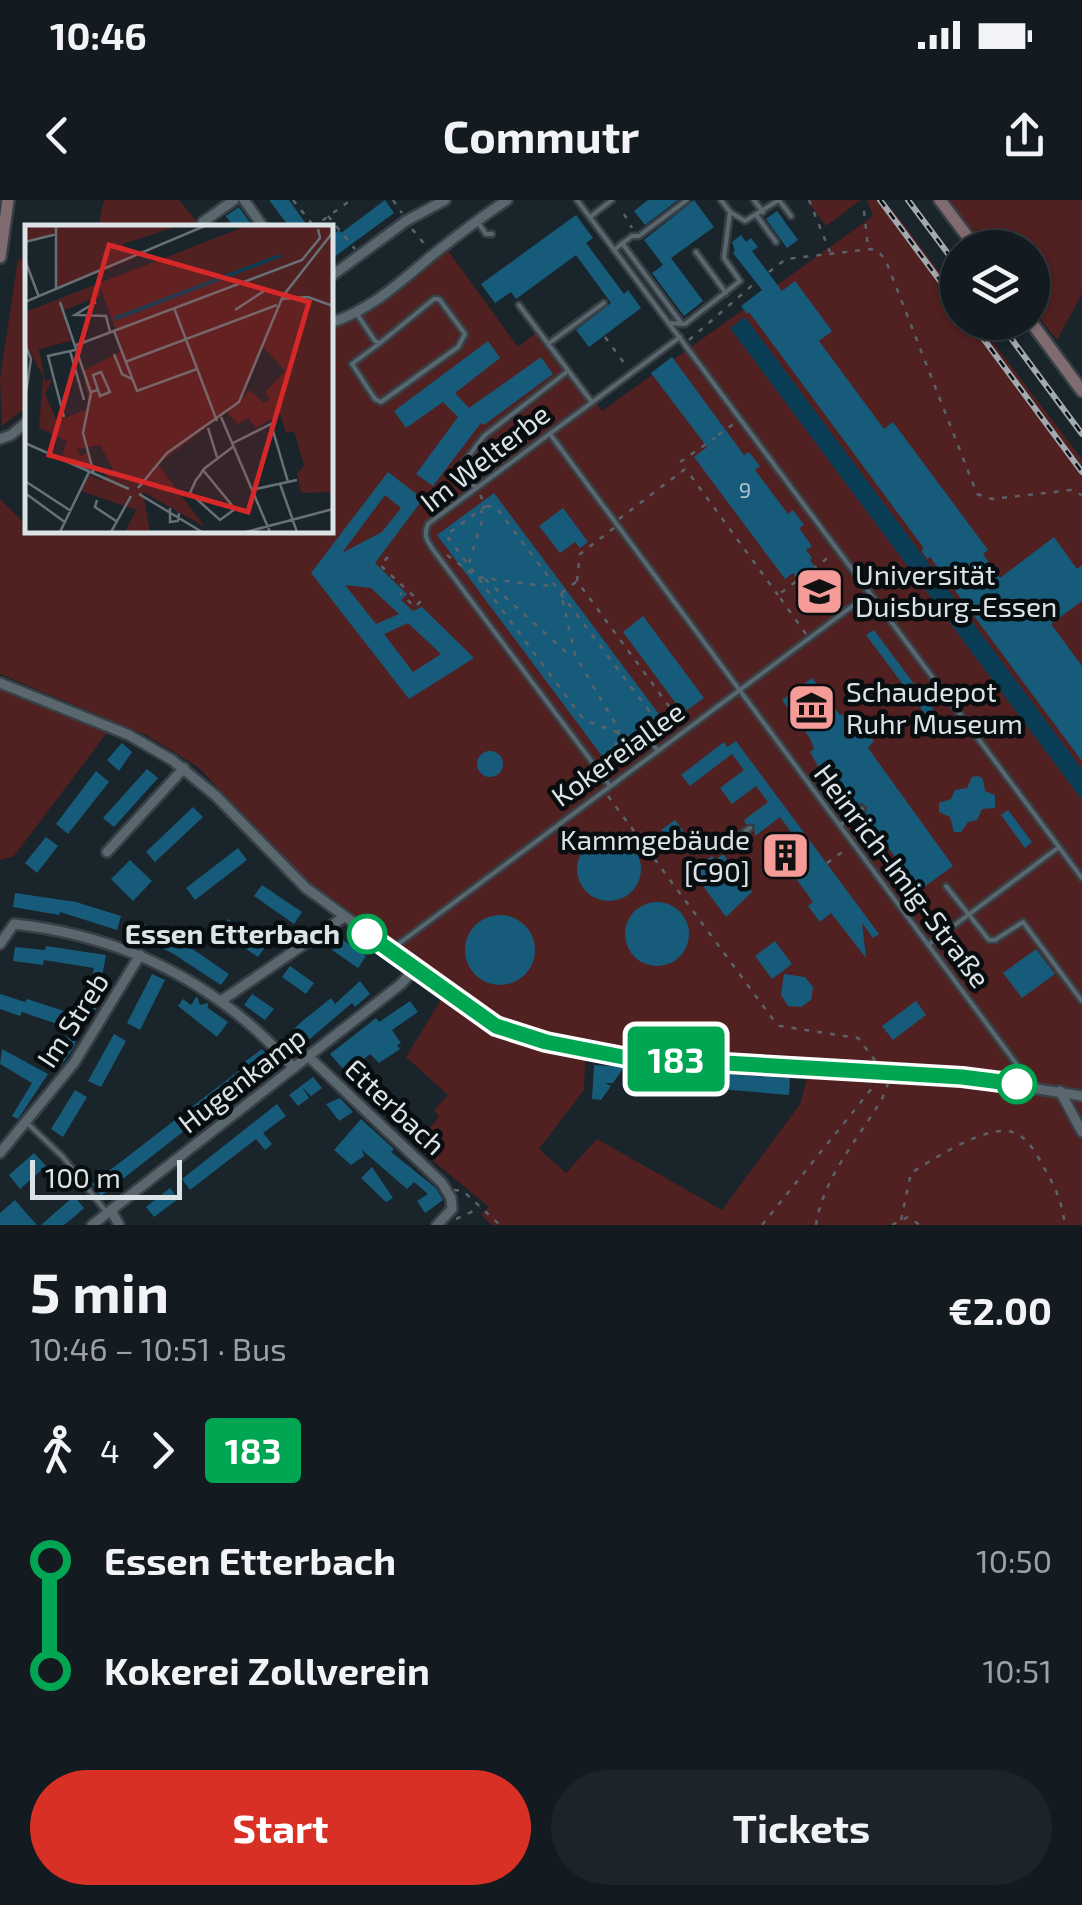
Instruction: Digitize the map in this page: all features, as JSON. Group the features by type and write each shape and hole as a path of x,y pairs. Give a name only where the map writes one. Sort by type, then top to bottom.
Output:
{"street":[{"path":"0,257 8,200"},
{"path":"203,222 234,200"},
{"path":"244,200 262,225"},
{"path":"332,276 406,221 445,200"},
{"path":"332,321 357,314 379,300 476,220 507,200"},
{"path":"940,200 962,230"},
{"path":"1044,340 1082,391"},
{"path":"0,439 25,423"},
{"path":"0,683 129,735 184,768 216,796 292,877 496,1026 511,1032 623,1057 888,1073 1033,1086 1082,1096"},
{"path":"107,852 184,768"},
{"path":"221,1001 344,917"},
{"path":"0,944 14,924 82,934 140,955 221,1001 294,1068"},
{"name":"Im Streb","path":"0,1153 74,1064 140,955"},
{"name":"Hugenkamp","path":"92,1225 309,1057 416,968"},
{"name":"Etterbach","path":"309,1057 426,1165 448,1192"},
{"path":"1060,1091 1082,1132"},
{"path":"437,1225 450,1215 452,1203 448,1192"},
{"path":"109,1211 119,1225"}],"lane":[{"path":"577,200 1082,878"},
{"path":"590,217 612,200"},
{"path":"614,250 687,200"},
{"path":"722,200 730,212 745,222 779,200 792,216"},
{"path":"754,200 776,242"},
{"path":"669,323 682,324 740,281 724,258 730,212"},
{"path":"476,220 486,234 492,234"},
{"path":"622,243 682,324"},
{"path":"696,252 726,292"},
{"path":"440,299 465,334 458,346 382,402 352,364 380,343 440,299"},
{"path":"548,344 604,303"},
{"path":"519,305 591,402"},
{"path":"357,314 374,341 380,343"},
{"name":"Im Welterbe","path":"610,786 425,538 428,524 680,338"},
{"path":"476,488 458,470 484,436 568,372"},
{"name":"Heinrich-Imig-Straße","path":"550,434 1033,1086"},
{"name":"Kokereiallee","path":"391,950 870,592"},
{"path":"649,739 658,751"},
{"path":"840,826 862,809"},
{"path":"733,840 750,828"},
{"path":"928,945 1059,848"},
{"path":"946,886 989,940 1023,922 1082,1002"},
{"path":"27,1123 63,1157 109,1211"}],"path":[{"path":"292,200 311,225"},
{"path":"316,225 351,200"},
{"path":"809,200 831,254"},
{"path":"864,211 868,250"},
{"path":"624,214 634,236"},
{"path":"328,216 360,254"},
{"path":"768,272 786,259 879,252 886,261 976,494 988,499 1071,490 1082,496"},
{"path":"684,344 756,282"},
{"path":"605,337 631,372"},
{"path":"680,462 740,419"},
{"path":"484,436 511,462"},
{"path":"685,469 580,554 577,581 686,729"},
{"path":"691,476 810,638"},
{"path":"482,499 486,506"},
{"path":"480,577 584,720 638,740 659,724 496,507 486,506 446,535 480,577 566,652 575,655"},
{"path":"468,565 483,517 481,510"},
{"path":"442,550 463,569 480,577 544,586 554,583"},
{"path":"778,595 839,551"},
{"path":"388,557 380,565 420,602 415,607 400,593"},
{"path":"561,593 577,581"},
{"path":"561,593 575,655 618,733 610,786"},
{"path":"610,769 622,765 636,751 644,732"},
{"path":"604,790 780,1026 858,1038 888,1073"},
{"path":"827,863 854,844"},
{"path":"762,1225 888,1073"},
{"path":"816,1225 829,1184 882,1099 888,1073"},
{"path":"901,1220 911,1174 956,1146 1003,1131 1014,1132 1035,1151 1056,1190 1065,1225"},
{"path":"448,1192 458,1188 463,1191 500,1225"},
{"path":"450,1215 454,1220 482,1208"},
{"path":"892,1225 908,1217 920,1225"}],"shaded area":[{"path":"104,200 179,200 199,225 98,225"},
{"path":"807,200 861,200 826,226"},
{"path":"867,200 877,200 886,211 892,209 940,273 940,340 991,340 1082,459 1082,1225 492,1225 481,1215 489,1207 414,1145 439,1117 434,1110 448,1095 406,1057 447,990 512,1036 585,1059 584,1090 539,1149 566,1173 597,1139 722,1210 800,1104 812,1060 585,1044 547,1038 498,1022 417,967 389,940 303,878 198,767 146,735 0,674 0,499 25,524 25,532 332,532 332,325 446,248 518,347 541,329 602,411 873,216"},
{"path":"943,200 1082,200 1082,294 1057,340 1050,331 1050,230 967,230"},
{"path":"18,259 25,260 25,409 2,426 0,379"},
{"path":"0,690 28,696 109,730 14,856 0,860"}],"water":[{"path":"745,317 1082,769 1082,800 730,328"}],"building":[{"path":"269,200 289,200 307,225 288,225"},
{"path":"385,200 394,213 332,259 332,235 339,230 341,233"},
{"path":"648,200 678,200 645,225 634,211"},
{"path":"694,200 714,227 671,258 703,301 684,316 652,273 663,265 644,240"},
{"path":"239,207 252,225 232,225 226,216 223,218"},
{"path":"777,211 798,240 787,248 766,219"},
{"path":"576,215 593,238 586,243 624,294 628,290 641,308 589,347 576,330 611,303 576,255 516,299 511,292 495,303 481,284"},
{"path":"741,235 746,242 751,238 758,247 752,251 782,291 795,281 832,331 819,341 884,429 893,422 988,550 983,554 1000,578 1054,537 1077,569 1082,565 1082,601 1051,624 1082,666 1082,761 741,306 762,290 733,253 732,242"},
{"path":"488,341 500,358 455,393 469,408 541,357 553,374 484,425 481,423 433,486 416,474 458,417 443,402 406,428 394,411"},
{"path":"672,357 744,455 749,452 760,466 755,470 788,514 793,510 804,525 799,528 812,546 806,550 821,575 829,569 844,589 811,614 796,594 804,588 793,573 785,579 694,457 707,447 651,373"},
{"path":"388,472 423,499 375,563 407,594 401,600 413,611 422,607 474,658 409,699 311,573","holes":["385,495 401,508 382,532 342,553","345,585 371,588 399,614 376,624","408,623 441,654 413,672 384,634"]},
{"path":"494,493 667,725 654,736 645,735 645,743 619,762 602,756 437,535"},
{"path":"563,508 588,542 580,548 575,542 560,553 539,526"},
{"path":"643,616 704,698 683,713 623,632"},
{"path":"874,630 935,712 928,718 866,635"},
{"path":"812,678 840,715 849,723 853,720 874,741 868,748 953,866 920,890 874,829 866,835 856,821 867,807 862,803 857,806 833,774 825,778 810,752 814,749 810,738 782,700"},
{"name":"Kammgebäude [C90]","path":"736,741 879,934 873,938 862,923 866,958 831,913 820,922 808,906 813,902 787,866 776,875 764,859 794,836 780,817 755,836 754,824 744,820 768,802 756,786 732,804 720,788 744,770 732,754 690,786 681,775 724,742 727,747"},
{"path":"122,743 132,752 119,771 107,760"},
{"path":"490,751 499,755 503,764 499,773 490,777 481,773 477,764 481,755"},
{"path":"147,769 158,778 114,827 103,818"},
{"path":"96,771 109,782 68,834 56,824"},
{"path":"972,777 983,779 985,791 995,795 995,808 982,809 977,820 968,822 961,832 954,832 950,817 939,812 939,803 951,799 955,790 967,788"},
{"path":"193,807 203,817 155,862 146,852"},
{"path":"1008,810 1032,842 1025,848 1001,815"},
{"path":"675,820 689,839 676,849 661,830"},
{"path":"46,837 58,846 37,873 25,863"},
{"path":"609,837 632,846 641,869 632,892 609,901 586,892 577,869 586,846"},
{"path":"238,848 247,860 195,900 186,888"},
{"path":"723,854 752,892 726,917 692,871 712,856 715,860"},
{"path":"130,860 152,881 133,901 111,879"},
{"path":"262,885 302,912 294,924 254,896"},
{"path":"15,893 76,902 121,916 117,930 60,912 59,915 13,907"},
{"path":"657,902 680,911 689,934 680,957 657,966 634,957 625,934 634,911"},
{"path":"500,915 525,925 535,950 525,975 500,985 475,975 465,950 475,925"},
{"path":"228,919 266,946 258,957 220,931"},
{"path":"136,920 191,948 229,974 221,985 130,932"},
{"path":"340,938 366,956 358,968 332,950"},
{"path":"775,941 792,964 772,979 755,956"},
{"path":"46,946 106,955 96,1010 86,1008 94,968 44,960 43,965 13,961 15,947 45,950"},
{"path":"1036,949 1055,974 1022,998 1003,973"},
{"path":"290,966 314,983 306,994 282,977"},
{"path":"152,974 165,980 140,1030 127,1023"},
{"path":"784,974 805,977 813,987 811,1000 801,1007 788,1006 781,995"},
{"path":"360,981 370,994 355,1007 352,1003 304,1044 293,1030 331,998 335,1004"},
{"path":"0,994 79,1016 81,1012 85,1014 74,1047 61,1066 55,1062 72,1029 0,1009"},
{"path":"252,994 274,1009 265,1020 244,1005"},
{"path":"197,996 200,1005 208,1003 208,1008 228,1022 217,1037 178,1006 183,999 191,1005"},
{"path":"410,1001 418,1012 392,1030 401,1043 397,1045 400,1049 379,1063 370,1054 348,1072 330,1054 376,1018 379,1022"},
{"path":"916,1001 926,1015 893,1040 882,1026"},
{"path":"114,1034 126,1041 101,1087 88,1081"},
{"path":"2,1049 48,1074 18,1119 12,1116 32,1083 0,1064"},
{"path":"262,1049 270,1060 253,1077 101,1196 92,1184"},
{"path":"594,1065 624,1067 613,1083 605,1083 611,1086 601,1100 592,1099"},
{"path":"720,1074 790,1078 789,1095 719,1089"},
{"path":"313,1077 322,1088 311,1096 302,1087 309,1098 298,1106 289,1095"},
{"path":"75,1090 87,1097 63,1137 51,1129"},
{"path":"340,1098 353,1112 339,1121 326,1104"},
{"path":"277,1104 286,1116 263,1133 272,1144 265,1150 256,1139 190,1190 182,1179"},
{"path":"361,1119 394,1149 391,1152 436,1188 443,1200 425,1213 417,1201 428,1194 414,1182 407,1189 362,1150 364,1156 351,1165 334,1150"},
{"path":"34,1153 46,1166 20,1189 9,1175"},
{"path":"372,1167 393,1198 386,1202 361,1178"},
{"path":"170,1188 178,1199 154,1217 146,1207"},
{"path":"74,1196 84,1208 74,1217 64,1225 41,1225"},
{"path":"15,1200 37,1225 0,1225 0,1213"}],"railway":[{"path":"880,200 940,281"},
{"path":"908,200 940,243"},
{"path":"984,340 1082,472"},
{"path":"1012,340 1082,434"}],"bus line":[{"name":"183","path":"367,934 496,1026 546,1042 623,1057 962,1077 1017,1084"}],"place":[{"name":"Universität Duisburg-Essen","path":"820,591"},
{"name":"Schaudepot Ruhr Museum","path":"811,708"},
{"name":"Kammgebäude [C90]","path":"785,856"},
{"name":"Essen Etterbach","path":"367,934"}]}
